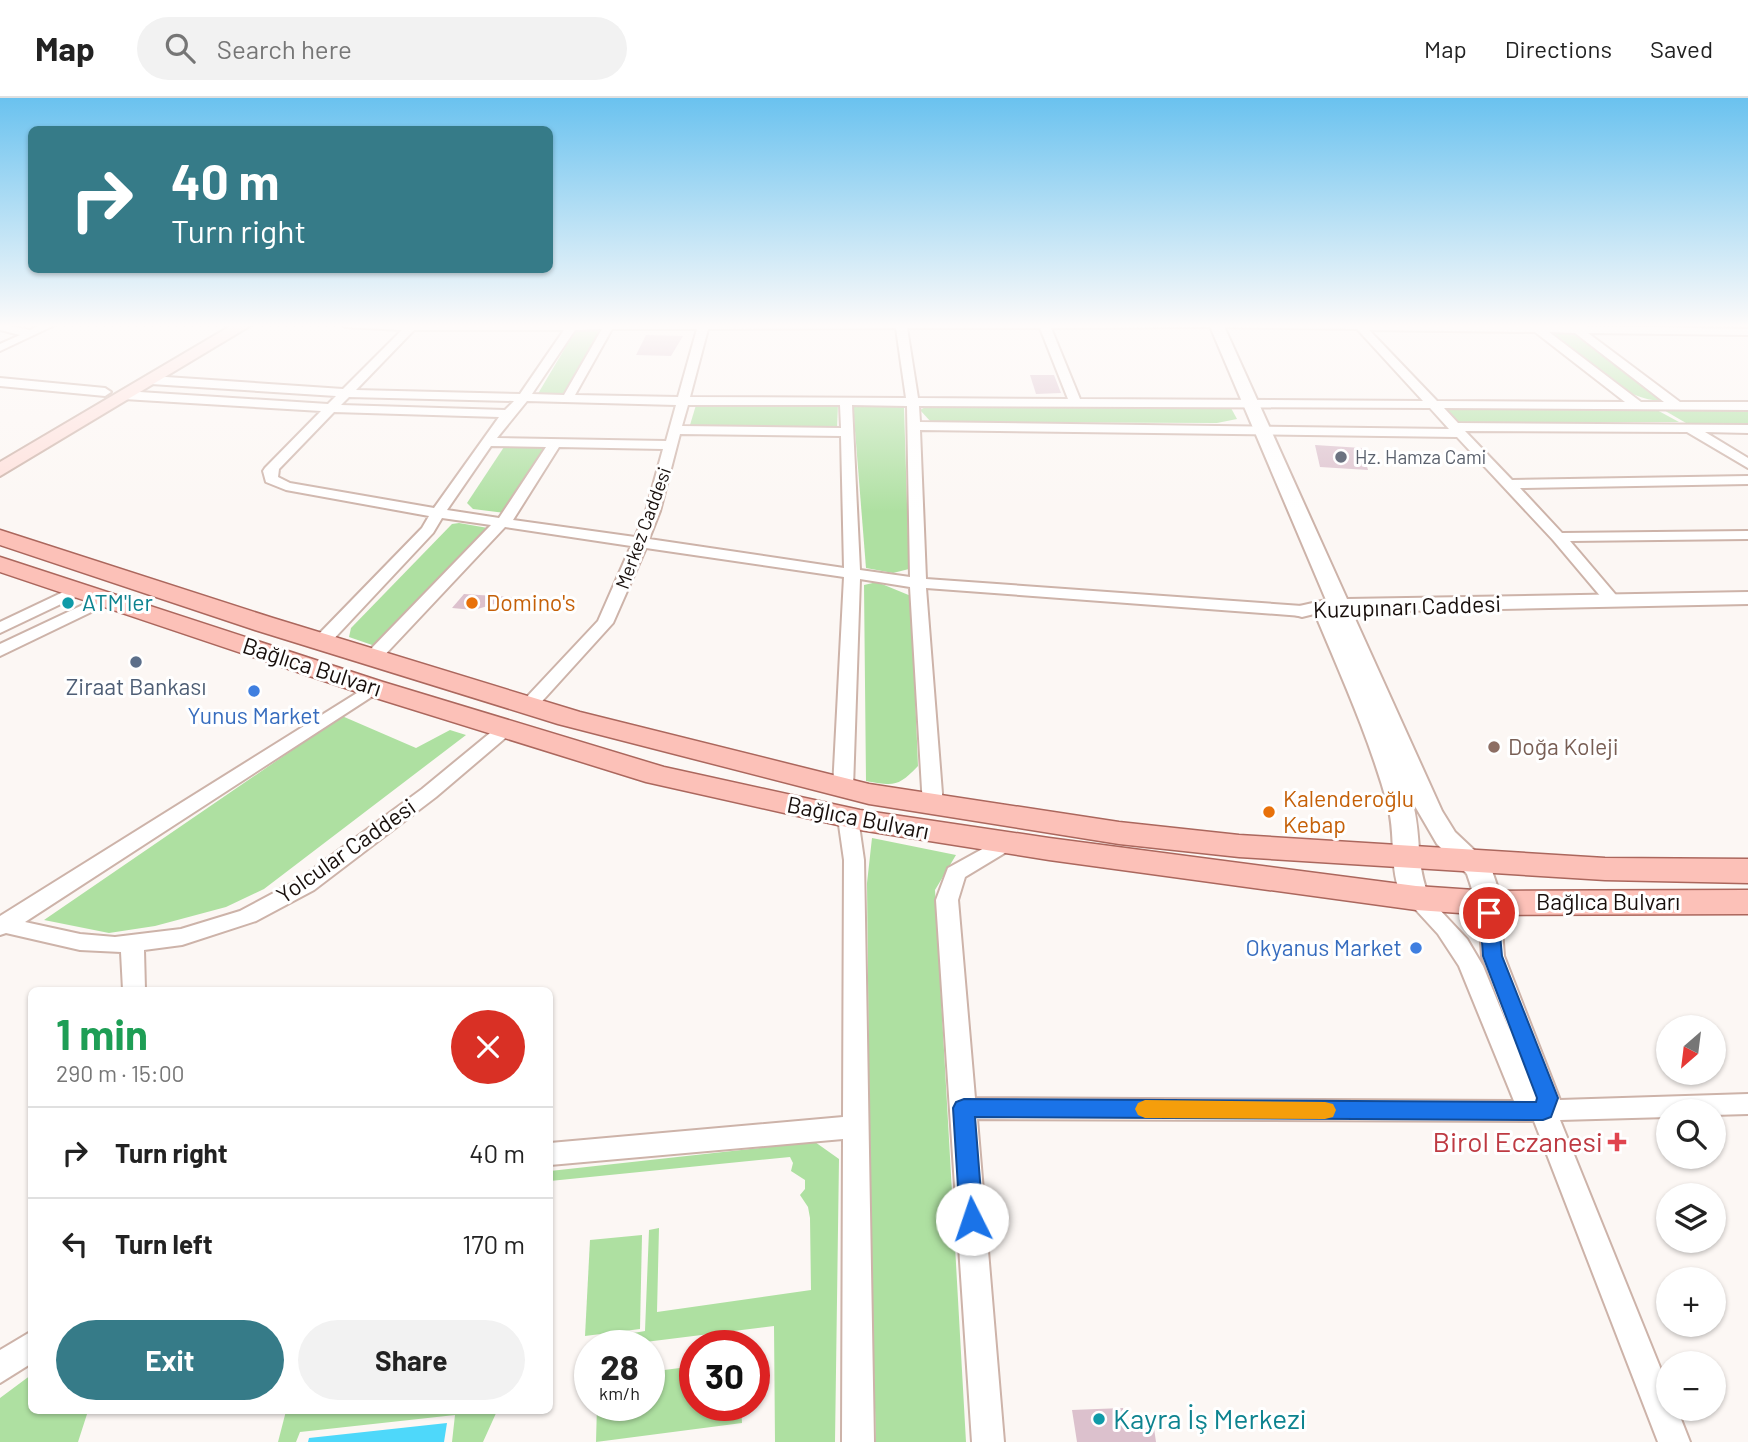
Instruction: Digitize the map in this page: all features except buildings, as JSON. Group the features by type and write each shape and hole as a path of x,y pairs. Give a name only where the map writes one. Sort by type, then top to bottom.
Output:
{"main road":[{"path":"0,452 114,387"},
{"path":"0,470 139,387"},
{"name":"Bağlıca Bulvarı","path":"0,537 322,641 373,672 508,728 657,775 846,803 933,806 1119,833 1239,846 1605,870 1748,872"},
{"name":"Bağlıca Bulvarı","path":"0,564 92,595 373,672 529,705 660,742 846,803 1006,843 1416,898 1489,903 1748,902"}],"street":[{"path":"50,387 105,392"},
{"path":"252,387 346,393 681,401 1748,406"},
{"path":"352,387 274,466 270,471 271,479 304,490 438,513 918,583 1301,611"},
{"path":"322,641 428,530 508,414 531,387"},
{"path":"567,399 574,387"},
{"name":"Merkez Caddesi","path":"529,705 605,623 653,511 685,387"},
{"path":"911,387 918,583 933,806"},
{"path":"1069,387 1075,402"},
{"path":"1237,387 1245,403"},
{"path":"1239,387 1333,611 1429,811 1446,838 1472,861 1484,879 1489,903 1493,956 1548,1098 1543,1111"},
{"path":"1417,387 1558,537 1613,601"},
{"path":"1613,387 1637,405"},
{"path":"1652,387 1676,405"},
{"path":"124,395 330,408 508,414"},
{"path":"846,402 852,574 846,803 854,860 858,1442"},
{"path":"914,426 1748,429"},
{"path":"1691,429 1748,464"},
{"path":"488,442 555,443 847,432"},
{"path":"1,926 373,672 513,510 555,443"},
{"path":"1507,484 1748,480"},
{"path":"1558,537 1748,535"},
{"path":"0,628 92,595"},
{"path":"0,651 92,595"},
{"name":"Kuzupınarı Caddesi","path":"1333,611 1748,598"},
{"name":"Kuzupınarı Caddesi","path":"1301,611 1748,607"},
{"path":"1333,611 1402,810 1406,828 1404,857 1409,886 1416,898 1459,945 1471,966 1524,1095 1543,1111 1674,1442"},
{"name":"Yolcular Caddesi","path":"1,926 80,942 115,946 182,937 248,916 306,885 429,793 508,728"},
{"path":"988,1442 947,900 956,873 1006,843"},
{"path":"132,943 134,987"},
{"path":"964,1108 1543,1111 1748,1104"},
{"path":"553,1154 854,1127"},
{"path":"0,1368 28,1348"}],"green space":[{"path":"542,387 568,387 561,396 536,397"},
{"path":"1619,387 1645,387 1664,401 1648,399"},
{"path":"838,404 837,429 690,425 696,405"},
{"path":"896,404 904,407 909,569 893,573 866,568 853,405"},
{"path":"931,404 1231,408 1237,419 1217,423 931,422 920,410"},
{"path":"1444,407 1655,409 1679,422 1457,422"},
{"path":"1662,409 1748,410 1748,424 1686,423"},
{"path":"504,447 546,448 505,513 473,509 467,503"},
{"path":"452,524 488,528 375,646 349,637 351,628"},
{"path":"877,582 911,596 918,766 905,778 889,784 866,781 864,585"},
{"path":"342,716 416,748 450,730 466,735 264,889 226,907 155,926 109,933 44,920"},
{"path":"872,838 956,855 935,890 966,1442 876,1442 871,1266 867,883"},
{"path":"815,1142 839,1159 835,1442 775,1442 774,1326 742,1330 679,1330 679,1338 665,1340 665,1330 645,1330 649,1230 659,1228 657,1312 811,1290 810,1218 808,1207 800,1195 805,1189 805,1180 791,1171 793,1163 790,1157 553,1181 553,1171"},
{"path":"642,1235 640,1329 585,1330 590,1240"},
{"path":"679,1368 679,1421 742,1423 596,1442 597,1421 665,1421 665,1370"},
{"path":"28,1377 28,1414 87,1414 78,1442 0,1442 0,1398"},
{"path":"285,1414 496,1414 483,1442 452,1442 455,1415 300,1432 296,1442 278,1442"}],"water":[{"path":"447,1423 444,1442 308,1442 309,1438"}],"slow traffic":[{"path":"1145,1109 1325,1110"}],"place":[{"name":"Hz. Hamza Cami","path":"1341,457"},
{"name":"ATM'ler","path":"68,603"},
{"name":"Domino's","path":"472,603"},
{"name":"Ziraat Bankası","path":"136,662"},
{"name":"Yunus Market","path":"254,691"},
{"name":"Doğa Koleji","path":"1494,747"},
{"name":"Kalenderoğlu Kebap","path":"1269,812"},
{"name":"Okyanus Market","path":"1416,948"},
{"name":"Birol Eczanesi","path":"1617,1142"},
{"name":"Kayra İş Merkezi","path":"1099,1419"}],"route":[{"path":"972,1219 964,1108 1543,1111 1548,1098 1493,956 1489,913"}]}
